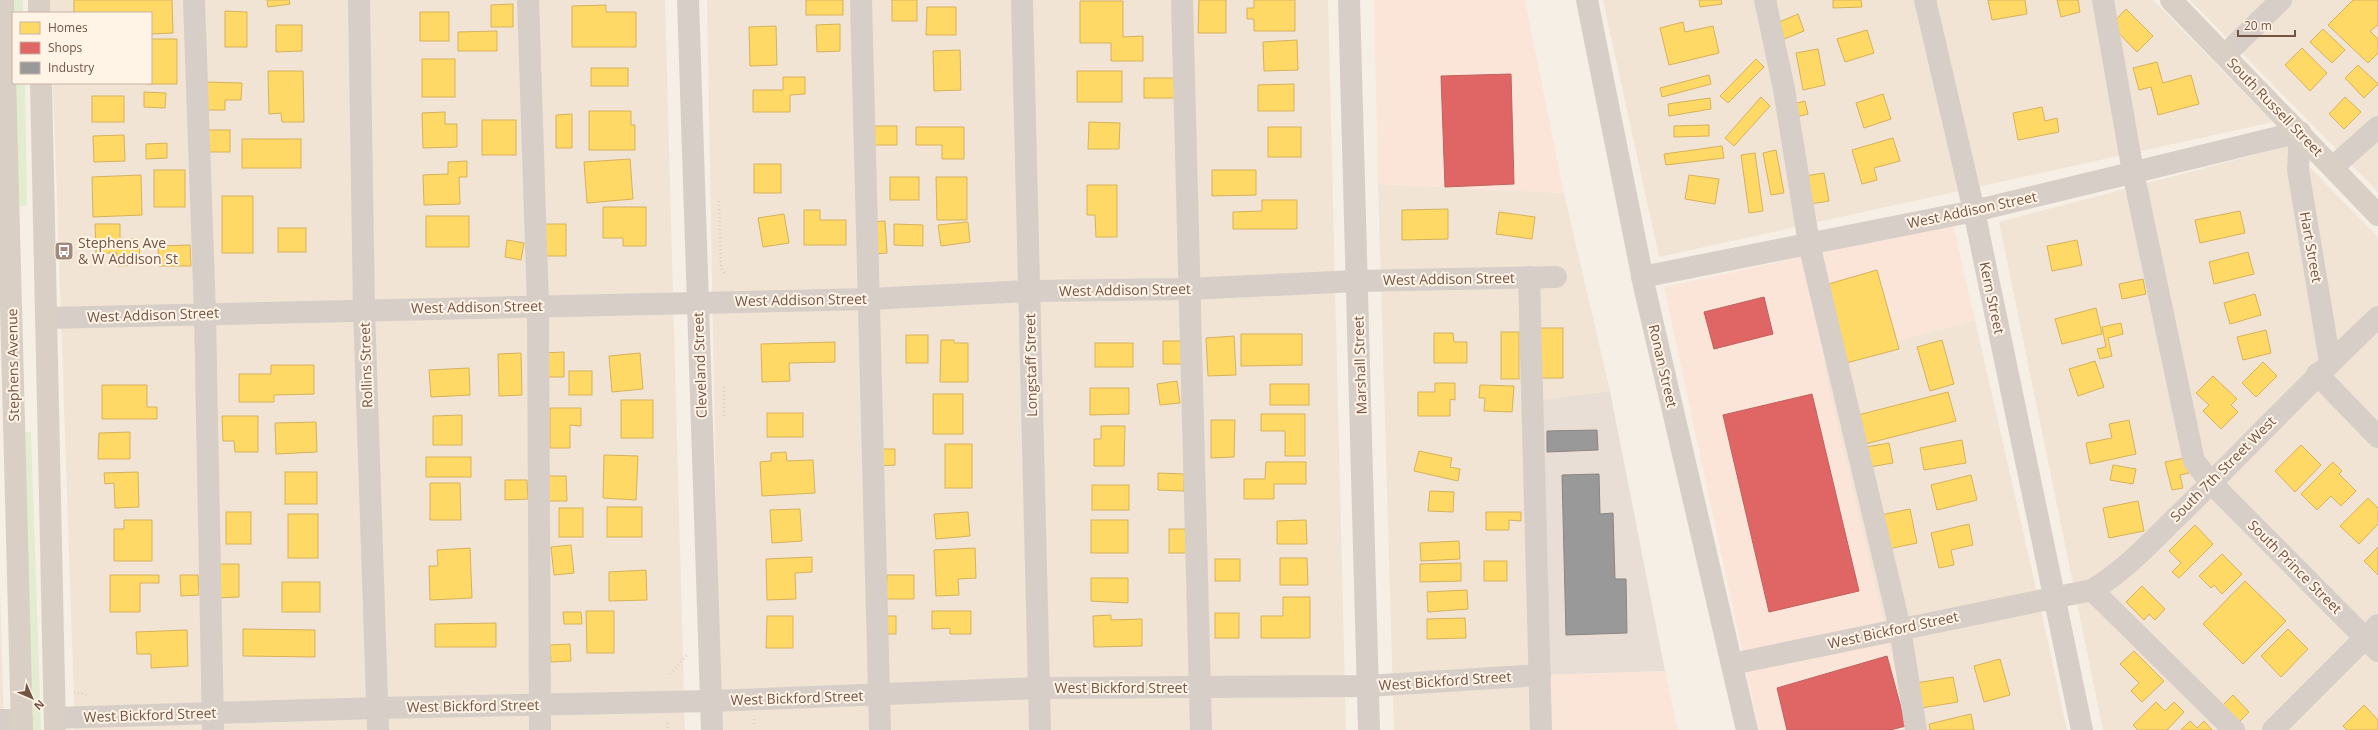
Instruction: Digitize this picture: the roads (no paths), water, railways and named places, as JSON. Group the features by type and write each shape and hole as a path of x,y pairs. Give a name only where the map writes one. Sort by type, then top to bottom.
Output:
{"main road":[{"name":"Stephens Avenue","path":"3,0 6,319 22,725"},
{"path":"39,0 39,12"},
{"name":"South Russell Street","path":"2171,0 2300,132 2378,215"},
{"path":"40,84 55,724"},
{"path":"6,319 46,318"}],"street":[{"path":"194,0 205,314 212,722"},
{"name":"Rollins Street","path":"359,0 364,309 378,730"},
{"path":"528,0 538,306 540,730"},
{"name":"Cleveland Street","path":"688,0 712,730"},
{"path":"861,0 880,730"},
{"name":"Longstaff Street","path":"1022,0 1040,730"},
{"path":"1182,0 1188,289 1201,730"},
{"name":"Marshall Street","path":"1349,0 1358,281 1369,730"},
{"name":"Ronan Street","path":"1587,0 1642,277 1747,730"},
{"path":"1765,0 1784,90 1809,244 1900,628 1916,730"},
{"name":"Kern Street","path":"1925,0 1974,211 2082,730"},
{"name":"South Prince Street","path":"2103,0 2134,172 2194,461 2212,483 2374,638"},
{"path":"2225,55 2281,0"},
{"path":"2333,167 2378,127"},
{"name":"West Addison Street","path":"1642,277 1974,211 2300,132"},
{"name":"Hart Street","path":"2300,132 2298,170 2324,368"},
{"path":"1529,277 1540,676 1540,730"},
{"name":"West Addison Street","path":"46,318 364,309 869,299 1030,291 1188,289 1358,281 1556,277"},
{"name":"South 7th Street West","path":"2054,598 2092,590 2115,576 2212,483 2324,368 2378,317"},
{"path":"2324,368 2378,437"},
{"path":"2092,590 2234,730"},
{"name":"West Bickford Street","path":"1732,664 1900,628 2054,598"},
{"path":"2272,730 2374,638"},
{"name":"West Bickford Street","path":"55,724 212,722 377,708 711,701 1039,688 1368,686 1540,676"},
{"path":"0,720 22,725"}],"place":[{"name":"Stephens Ave & W Addison St","path":"64,251"}]}
